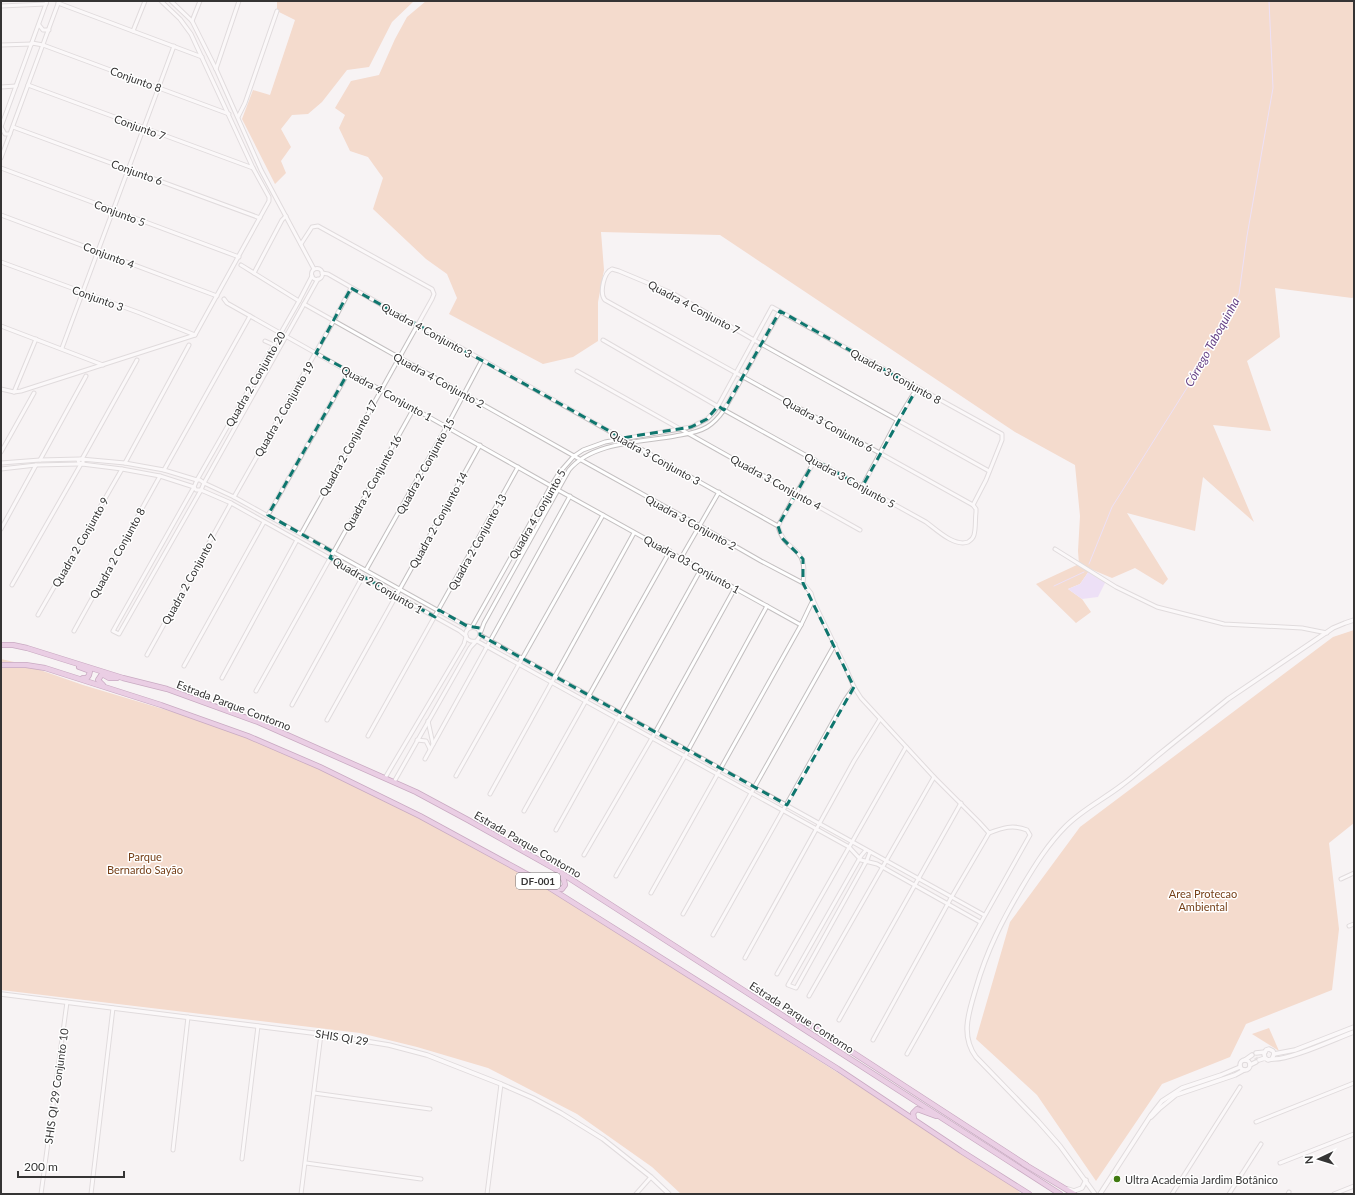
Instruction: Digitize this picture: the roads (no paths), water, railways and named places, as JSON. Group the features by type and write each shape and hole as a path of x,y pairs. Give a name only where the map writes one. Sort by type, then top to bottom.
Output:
{"main road":[{"name":"Estrada Parque Contorno","path":"1,645 13,645 27,648 123,678 167,689 258,722 394,782 468,820 555,869 1060,1194"},
{"path":"57,657 90,672 87,678 77,677"},
{"name":"DF-001","path":"1,665 26,665 45,668 77,677 248,736 320,767 420,816 548,887 838,1068 1029,1194"},
{"path":"109,688 98,680 102,674 109,678 123,678"},
{"path":"548,887 562,889 565,885 564,880 555,869"},
{"path":"787,1018 812,1026 1026,1165"},
{"path":"914,1119 913,1114 917,1109 938,1116"},
{"path":"997,1153 1014,1158 1074,1194"}],"street":[{"path":"133,31 145,1"},
{"path":"1,390 14,392 39,386 195,335 267,207 270,199 253,168 191,34 180,19 161,1"},
{"path":"171,1 192,21 216,69 261,170 314,269 312,271 312,276 314,279 318,279"},
{"path":"192,21 200,1"},
{"path":"216,69 239,1"},
{"path":"1,158 58,2 202,57"},
{"path":"1,6 47,3 1,126 5,134 10,134"},
{"path":"238,117 245,103 277,11"},
{"path":"39,25 43,30 48,30"},
{"name":"Conjunto 8","path":"1,45 32,43 43,45 229,114"},
{"path":"62,348 174,46"},
{"name":"Conjunto 7","path":"28,85 253,168"},
{"path":"1,87 16,86"},
{"name":"Conjunto 6","path":"13,127 260,218"},
{"path":"1,149 3,153"},
{"name":"Conjunto 5","path":"1,168 239,257"},
{"name":"Conjunto 4","path":"1,215 217,296"},
{"path":"254,273 282,220 286,216"},
{"name":"Quadra 2 Conjunto 17","path":"301,244 312,227 316,225 322,227 432,289 434,294 301,534"},
{"name":"Conjunto 3","path":"1,262 195,335"},
{"path":"241,265 299,301"},
{"path":"197,480 113,631 119,634 318,279 322,276 319,269 314,269"},
{"name":"Quadra 4 Conjunto 7","path":"605,300 602,296 605,276 610,270 619,271 674,294 989,471"},
{"name":"Quadra 4 Conjunto 3","path":"322,273 328,274 531,388"},
{"name":"Quadra 2 Conjunto 20","path":"197,480 274,346 312,276"},
{"name":"Quadra 2 Conjunto 19","path":"234,497 316,353 351,288"},
{"name":"Quadra 4 Conjunto 1","path":"224,299 227,303 518,467 552,484 560,486"},
{"name":"Quadra 3 Conjunto 6","path":"605,300 736,374 834,426 879,453 862,487"},
{"name":"Quadra 4 Conjunto 2","path":"304,304 580,459"},
{"name":"Quadra 4 Conjunto 5","path":"472,627 548,490 566,463 574,456 595,445 622,438 690,427 707,418 718,406 772,307"},
{"name":"Quadra 3 Conjunto 8","path":"772,307 1002,434 1002,438 989,471"},
{"path":"394,782 470,648 477,641 484,623 569,470 580,459 602,449 691,433 708,426 718,419 780,311"},
{"path":"164,470 250,316"},
{"path":"1,326 103,364"},
{"path":"14,392 36,339"},
{"path":"603,340 718,406"},
{"path":"265,341 274,346"},
{"path":"125,463 189,345"},
{"path":"12,585 81,464 84,462 82,459 137,360"},
{"name":"Quadra 2 Conjunto 15","path":"366,570 447,426 482,360"},
{"path":"268,515 349,371"},
{"name":"Quadra 3 Conjunto 4","path":"578,371 691,433 860,530"},
{"path":"40,460 86,376"},
{"name":"Quadra 3 Conjunto 3","path":"531,388 778,526"},
{"path":"917,388 879,453 973,505 989,471"},
{"path":"1,452 34,393"},
{"name":"Quadra 3 Conjunto 5","path":"718,406 926,522 956,542 961,543 971,540 975,534 976,509 973,505"},
{"name":"Quadra 2 Conjunto 16","path":"256,691 414,408"},
{"name":"Quadra 2 Conjunto 14","path":"327,720 480,445"},
{"path":"1,463 82,459 125,463 164,470 200,480 268,515 464,625 478,629 480,634 523,659 556,676 984,916"},
{"name":"Quadra 3 Conjunto 2","path":"580,459 767,565 803,583"},
{"path":"815,460 778,526 782,538 797,551 803,559 803,583 811,593 854,687 861,698 934,777 989,833"},
{"path":"1,469 36,465 81,464 122,469 160,476 194,487 196,490 201,490"},
{"path":"1,529 36,465"},
{"name":"Quadra 2 Conjunto 13","path":"435,617 518,467"},
{"name":"Quadra 2 Conjunto 9","path":"38,616 122,469"},
{"name":"Quadra 2 Conjunto 8","path":"74,631 160,476"},
{"name":"Quadra 2 Conjunto 1","path":"201,490 231,503 435,617 368,736"},
{"path":"548,490 556,495"},
{"name":"Quadra 03 Conjunto 1","path":"558,490 801,625"},
{"path":"681,558 719,492"},
{"path":"425,759 570,496"},
{"name":"Quadra 2 Conjunto 7","path":"147,655 231,503"},
{"path":"456,776 603,514"},
{"path":"184,666 264,522"},
{"path":"490,794 634,533"},
{"path":"222,678 297,540"},
{"path":"1055,549 1116,587 1156,607 1224,624 1302,628 1327,633"},
{"path":"524,811 670,551"},
{"path":"556,830 701,569"},
{"path":"292,705 363,576"},
{"path":"584,855 652,738 735,588"},
{"path":"651,893 801,625 813,600"},
{"path":"616,876 685,756 767,606"},
{"path":"435,617 460,631 468,640 472,642 477,641 553,682 849,848 859,859 883,867 980,922"},
{"path":"1095,1194 1060,1146 1043,1126 976,1057 970,1048 967,1035 968,1017 990,946 1036,864 1066,825 1092,805 1123,785 1228,699 1339,625 1354,620"},
{"path":"385,778 464,644 467,630 472,627"},
{"path":"683,914 753,787 835,644"},
{"path":"713,935 845,700 854,687"},
{"path":"745,958 854,761 880,719"},
{"path":"428,720 433,744"},
{"path":"408,739 426,741 430,750"},
{"path":"777,974 906,747"},
{"path":"402,750 409,754"},
{"path":"809,996 934,777"},
{"path":"839,1020 961,803"},
{"path":"873,1040 951,898 989,833 1002,828 1015,826 1027,830 1030,833 1029,837 907,1054"},
{"path":"866,850 859,859 788,985 796,988 866,862 870,852"},
{"path":"1341,879 1354,873"},
{"path":"1349,926 1354,924"},
{"name":"SHIS QI 29","path":"1,994 322,1034 389,1044 427,1055 502,1084 533,1098 603,1139 651,1177 669,1194"},
{"name":"SHIS QI 29 Conjunto 10","path":"42,1194 67,1002"},
{"path":"91,1194 113,1008"},
{"path":"173,1150 188,1017"},
{"path":"242,1159 258,1026"},
{"path":"1265,1055 1268,1060 1293,1055 1354,1027"},
{"path":"1274,1054 1295,1050 1354,1032"},
{"path":"301,1194 322,1034"},
{"path":"1146,1123 1159,1109 1176,1095 1235,1075 1249,1068 1250,1064 1265,1055 1268,1050 1271,1050 1274,1054"},
{"path":"1100,1194 1153,1111 1162,1101 1177,1090 1240,1067 1240,1063 1254,1054 1265,1055"},
{"path":"1272,1059 1274,1054"},
{"path":"1245,1060 1250,1064"},
{"path":"1240,1067 1244,1070"},
{"path":"487,1194 502,1084"},
{"path":"1256,1122 1354,1084"},
{"path":"1172,1194 1240,1087"},
{"path":"314,1093 430,1109"},
{"path":"1280,1163 1354,1134"},
{"path":"1229,1194 1261,1144"},
{"path":"306,1163 421,1179"},
{"path":"636,1194 651,1177"},
{"path":"1067,1189 1078,1190 1084,1185 1086,1180"},
{"path":"1334,1194 1354,1186"}],"waterway":[{"name":"Córrego Taboquinha","path":"1089,564 1112,507 1207,356 1239,294 1247,236 1273,88 1269,1"},
{"name":"Córrego Taboquinha","path":"1054,586 1084,572"}],"tunnel":[{"path":"1255,1060 1259,1058"}],"place":[{"name":"Ultra Academia Jardim Botânico","path":"1117,1179"}],"park label":[{"name":"Parque Bernardo Sayão","path":"145,862"},
{"name":"Area Protecao Ambiental","path":"1203,899"}]}
